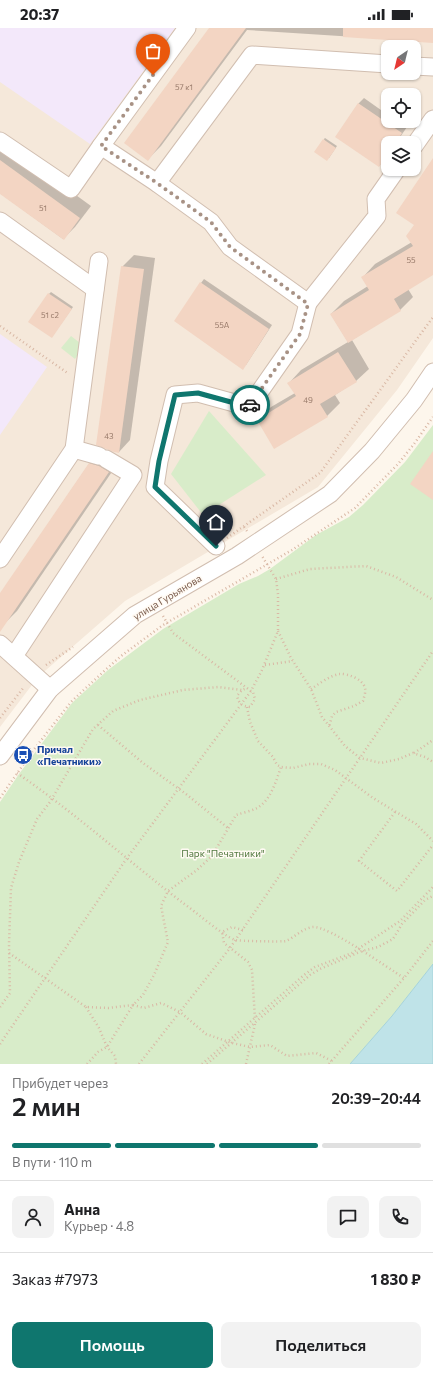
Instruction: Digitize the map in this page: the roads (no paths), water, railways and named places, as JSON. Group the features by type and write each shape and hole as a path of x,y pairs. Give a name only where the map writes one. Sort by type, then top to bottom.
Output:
{"street":[{"path":"0,141 71,189 187,28"},
{"path":"157,183 252,55 381,64"},
{"path":"421,66 433,67"},
{"path":"421,136 433,119"},
{"path":"101,146 157,183 211,222 230,247 308,304"},
{"path":"216,546 155,487 159,461 175,395 198,393 249,407 300,334 308,304 376,216 376,199 392,176"},
{"path":"0,221 95,289"},
{"path":"0,559 74,449 99,261"},
{"name":"улица Гурьянова","path":"0,756 50,689 135,615 237,556 330,494 372,451 414,400 433,372"},
{"path":"14,656 133,475 103,458 74,449"},
{"path":"0,644 50,689"}],"water":[{"path":"433,964 433,1064 350,1064 392,1016"}],"place":[{"name":"Причал «Печатники»","path":"23,755"}],"park label":[{"name":"Парк \"Печатники\"","path":"223,853"}]}
